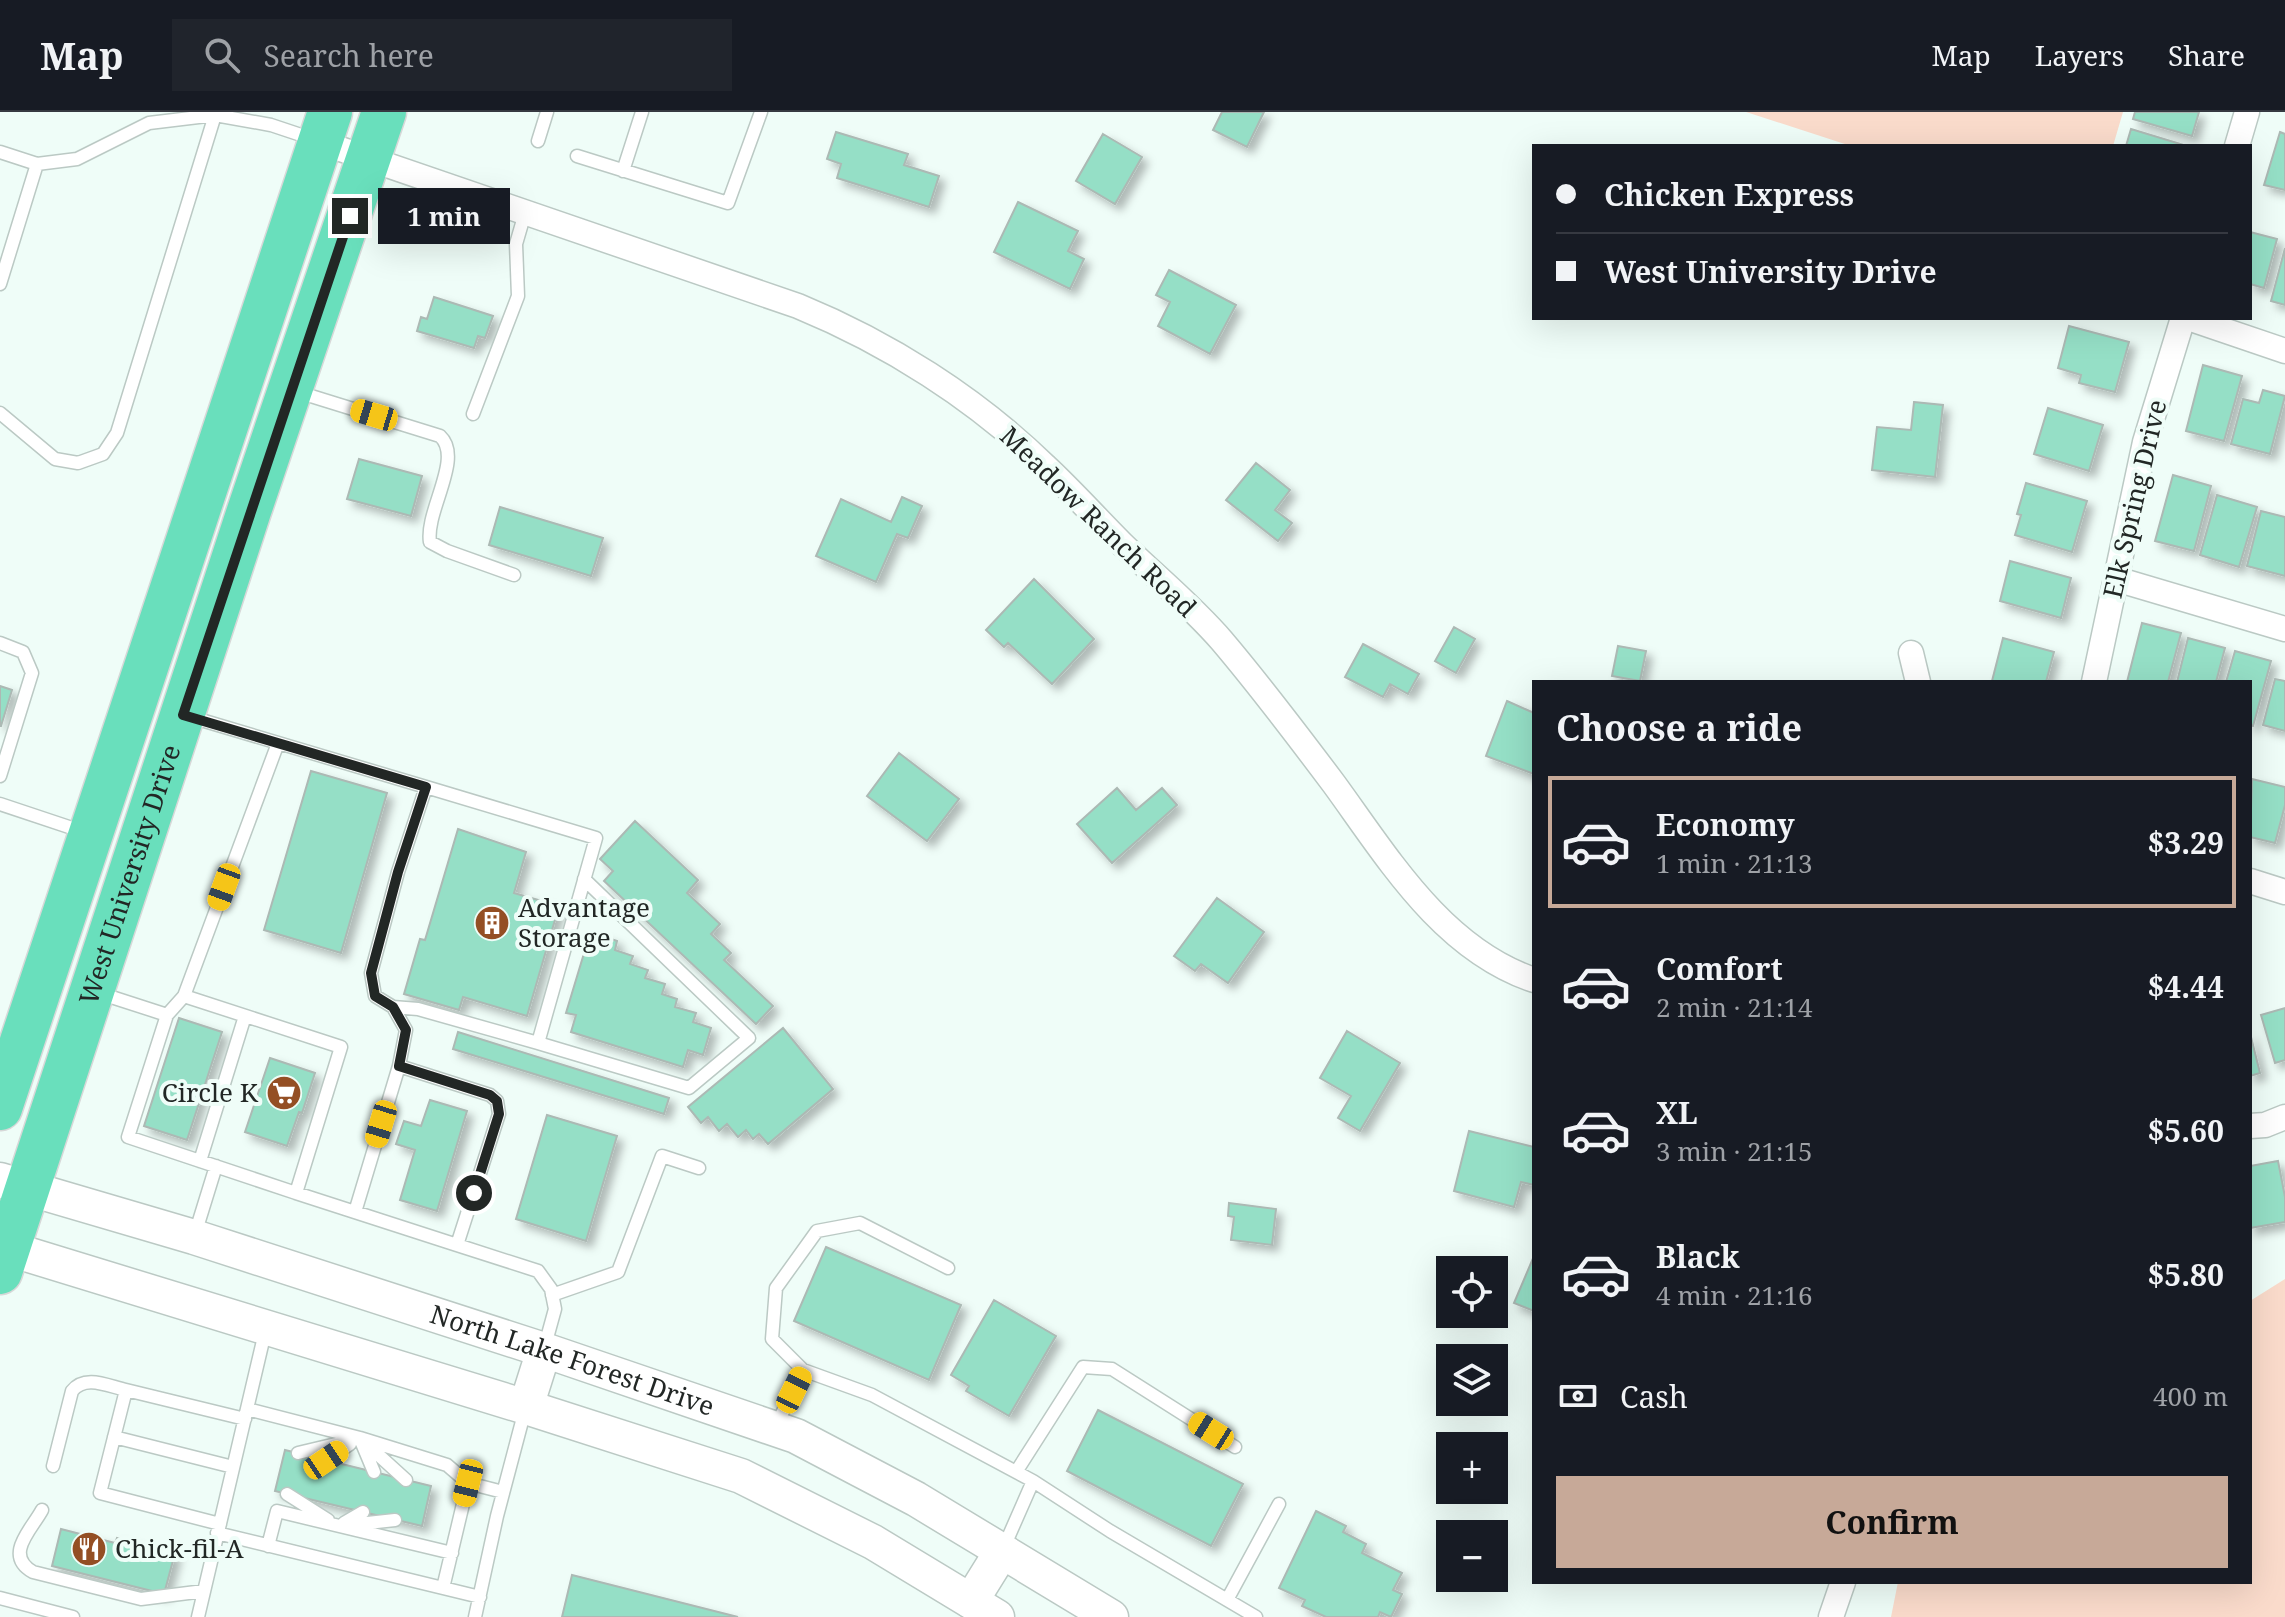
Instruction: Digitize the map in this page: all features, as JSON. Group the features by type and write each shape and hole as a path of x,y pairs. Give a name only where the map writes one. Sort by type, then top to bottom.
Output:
{"highway":[{"name":"West University Drive","path":"3,1255 14,1184 92,991 384,112"},
{"name":"West University Drive","path":"0,1108 7,1074 91,834 325,127"},
{"path":"135,699 183,715"}],"main road":[{"name":"North Lake Forest Drive","path":"14,1184 194,1237 544,1350 796,1436 916,1499 1111,1617"},
{"path":"3,1255 266,1327 741,1476 873,1542 978,1609 1002,1551"},
{"path":"526,1407 544,1350"}],"street":[{"path":"2238,144 2247,112"},
{"name":"Meadow Ranch Road","path":"325,127 369,158 798,306 848,327 970,403 1044,464 1220,639 1315,759 1414,893 1443,922 1486,956 1532,979"},
{"name":"Elk Spring Drive","path":"2094,680 2145,442 2184,320"},
{"path":"2191,320 2285,351"},
{"path":"2116,579 2285,629"},
{"path":"1911,653 1918,680"},
{"path":"2252,882 2285,892"},
{"path":"2252,1126 2265,1125 2285,1117"},
{"path":"1831,1617 1842,1584"}],"lane":[{"path":"538,141 547,112"},
{"path":"623,171 642,112"},
{"path":"577,156 728,203 761,112"},
{"path":"0,152 37,164 77,159 149,123 215,115 271,125 325,127"},
{"path":"0,413 55,459 78,463 103,454 117,433 215,115"},
{"path":"0,284 37,164"},
{"path":"473,414 518,296 516,244 525,213"},
{"path":"291,390 440,436 449,451 431,520 430,542 514,575"},
{"path":"0,643 23,652 32,673 0,776"},
{"path":"183,715 596,838 538,1043"},
{"path":"278,743 184,996 167,1015 128,1137 538,1271 552,1295 555,1309 544,1350"},
{"path":"426,787 398,872 371,973 375,996 393,1007 418,1009 689,1088 749,1038 584,879"},
{"path":"0,804 91,834"},
{"path":"92,991 167,1015"},
{"path":"184,996 341,1047 296,1193"},
{"path":"355,1212 399,1066 406,1030 393,1007"},
{"path":"200,1161 245,1016"},
{"path":"399,1066 490,1095 497,1101 499,1114 457,1245"},
{"path":"552,1295 618,1272 662,1156 699,1168"},
{"path":"194,1237 216,1166"},
{"path":"948,1268 860,1223 817,1231 776,1288 772,1339 803,1370 872,1395 1033,1481 1256,1617"},
{"path":"198,1617 266,1327"},
{"path":"1016,1472 1083,1367 1112,1369 1235,1447"},
{"path":"774,1429 803,1370"},
{"path":"53,1466 72,1391 79,1383 86,1381 360,1438 447,1465 468,1483 503,1492"},
{"path":"126,1390 100,1493 268,1546 480,1597"},
{"path":"475,1617 526,1407"},
{"path":"114,1437 233,1467"},
{"path":"298,1453 360,1438"},
{"path":"326,1460 360,1438"},
{"path":"360,1438 374,1472"},
{"path":"360,1438 406,1480"},
{"path":"1002,1551 1033,1481"},
{"path":"443,1588 468,1483"},
{"path":"287,1494 338,1527 395,1520"},
{"path":"316,1500 338,1527"},
{"path":"1227,1600 1279,1504"},
{"path":"42,1510 29,1528 20,1558 23,1567 33,1572 141,1599 204,1591"},
{"path":"268,1546 277,1511 452,1553"},
{"path":"338,1527 363,1512"},
{"path":"8,1617 6,1600 73,1617"}],"shaded area":[{"path":"1746,112 2123,112 2114,144 1845,144"},
{"path":"2285,1279 2285,1617 1891,1617 1898,1584 2252,1584 2252,1300"}],"building":[{"path":"1222,112 1264,112 1247,147 1213,130"},
{"path":"2135,112 2199,112 2192,136 2133,119"},
{"path":"2131,129 2180,144 2127,144"},
{"path":"836,132 908,154 904,165 939,176 929,207 837,178 841,164 827,159"},
{"path":"2280,132 2285,134 2285,190 2264,185"},
{"path":"1103,134 1142,157 1115,204 1076,181"},
{"path":"1018,202 1078,231 1068,251 1084,259 1070,289 994,252"},
{"path":"2252,233 2277,239 2264,288 2252,285"},
{"path":"2285,248 2285,305 2271,301"},
{"path":"1169,270 1236,305 1210,354 1158,326 1170,302 1156,295"},
{"path":"434,297 493,316 485,338 478,336 474,348 417,331 421,317 427,319"},
{"path":"2069,326 2129,342 2115,392 2079,383 2081,375 2058,368"},
{"path":"2203,365 2242,376 2224,441 2186,431"},
{"path":"2263,390 2285,396 2270,454 2231,444 2243,399 2259,403"},
{"path":"1914,402 1943,405 1935,477 1872,470 1877,427 1911,430"},
{"path":"2048,408 2103,425 2089,471 2034,454"},
{"path":"359,459 422,476 411,516 347,499"},
{"path":"1256,463 1290,490 1275,510 1292,523 1278,541 1226,500"},
{"path":"2173,475 2211,486 2194,551 2155,541"},
{"path":"2026,483 2087,501 2072,552 2015,535"},
{"path":"2217,495 2257,507 2239,567 2200,555"},
{"path":"902,497 922,506 908,538 897,534 876,582 816,556 841,499 891,522"},
{"path":"500,507 603,538 591,576 489,545"},
{"path":"2261,511 2285,517 2285,576 2247,566"},
{"path":"2010,561 2071,578 2061,618 2000,601"},
{"path":"1034,579 1094,639 1052,684 1008,643 1004,647 986,630"},
{"path":"2142,623 2181,633 2169,680 2128,680"},
{"path":"1454,627 1475,639 1456,673 1435,661"},
{"path":"2003,638 2054,652 2047,680 1992,680"},
{"path":"2188,638 2225,648 2217,680 2178,680"},
{"path":"1363,644 1419,674 1408,694 1390,684 1383,697 1345,677"},
{"path":"1618,646 1646,651 1640,680 1612,676"},
{"path":"2235,651 2271,661 2253,726 2252,680 2227,680"},
{"path":"2275,679 2285,681 2285,731 2263,725"},
{"path":"0,686 12,690 1,726 0,726"},
{"path":"1507,701 1532,712 1532,773 1486,756"},
{"path":"899,753 959,799 927,841 867,796"},
{"path":"311,771 387,793 341,953 264,930"},
{"path":"2252,779 2285,787 2285,805 2275,843 2252,837"},
{"path":"1117,788 1136,810 1162,788 1177,805 1112,863 1077,824"},
{"path":"635,821 698,880 687,893 720,924 711,934 731,953 724,960 773,1006 756,1024 604,881 613,871 600,859"},
{"name":"Advantage Storage","path":"458,829 526,852 514,893 559,906 527,1016 463,997 459,1010 404,994 420,939 425,940"},
{"path":"1217,898 1264,932 1228,983 1201,964 1195,971 1174,956"},
{"path":"599,935 617,941 615,950 633,956 630,964 648,970 645,978 665,984 662,994 677,999 675,1007 696,1013 693,1022 711,1028 703,1055 688,1050 683,1067 571,1032 576,1015 566,1013 585,950 594,953"},
{"path":"2285,1008 2285,1060 2275,1063 2261,1015"},
{"path":"179,1018 222,1032 187,1140 144,1126"},
{"path":"783,1028 833,1089 768,1144 759,1134 753,1139 746,1130 738,1137 727,1124 719,1131 708,1117 701,1123 688,1107"},
{"path":"1347,1031 1400,1063 1360,1131 1338,1118 1351,1096 1320,1078"},
{"path":"458,1032 669,1098 664,1114 453,1049"},
{"path":"2252,1041 2260,1073 2252,1075"},
{"name":"Circle K","path":"270,1058 315,1073 287,1146 245,1132"},
{"path":"430,1100 467,1111 437,1211 400,1200 415,1150 396,1144 404,1121 421,1126"},
{"path":"547,1115 617,1136 586,1241 516,1219"},
{"path":"1469,1131 1532,1147 1532,1185 1521,1182 1514,1207 1454,1191"},
{"path":"2278,1161 2285,1197 2285,1222 2252,1228 2252,1166"},
{"path":"1229,1203 1276,1209 1272,1245 1231,1240 1234,1217 1228,1216"},
{"path":"826,1247 961,1305 929,1380 794,1321"},
{"path":"1532,1261 1532,1310 1514,1303"},
{"path":"994,1300 1056,1336 1009,1416 966,1391 969,1386 951,1375"},
{"path":"1098,1410 1243,1484 1211,1546 1067,1471"},
{"path":"285,1450 431,1486 422,1526 275,1491"},
{"path":"1316,1511 1346,1526 1343,1532 1366,1544 1362,1553 1402,1573 1393,1590 1402,1594 1391,1617 1380,1612 1378,1617 1326,1617 1302,1606 1305,1600 1279,1588"},
{"path":"61,1529 115,1543 117,1538 175,1553 164,1594 52,1566"},
{"path":"572,1575 738,1617 562,1617"}],"place":[{"name":"Advantage Storage","path":"492,923"},
{"name":"Circle K","path":"284,1093"},
{"name":"Chick-fil-A","path":"89,1549"}],"route":[{"path":"350,216 183,715 426,787 398,872 371,973 375,996 393,1007 406,1030 399,1066 490,1095 497,1101 499,1114 474,1193"}]}
